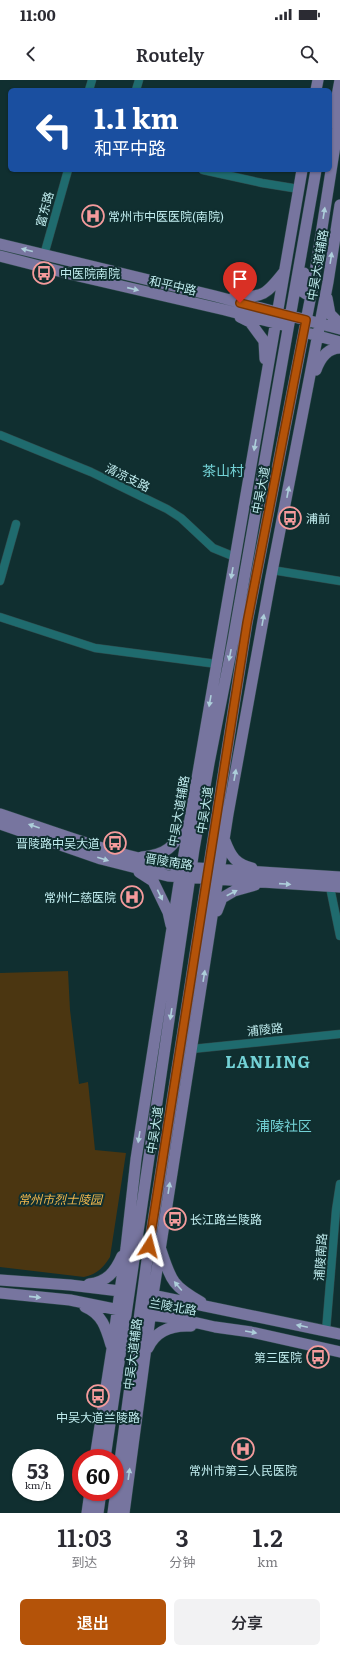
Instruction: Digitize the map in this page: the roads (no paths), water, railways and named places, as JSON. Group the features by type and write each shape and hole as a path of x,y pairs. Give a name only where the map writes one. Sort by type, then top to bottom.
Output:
{"main road":[{"path":"337,149 332,124 340,80"},
{"path":"337,149 340,114"},
{"name":"中吴大道","path":"332,166 337,149"},
{"name":"中吴大道辅路","path":"125,1292 126,1248 142,1114 172,928 186,872 190,819 211,726 217,664 302,172"},
{"name":"中吴大道","path":"122,1311 125,1292 134,1259 187,904 186,872 208,763 211,726 241,593 316,172"},
{"path":"313,285 306,294 303,292 303,283 321,172"},
{"name":"中吴大道","path":"147,1295 147,1260 194,951 247,623 313,285 331,172"},
{"path":"292,233 299,217 311,198"},
{"name":"中吴大道辅路","path":"124,1513 146,1354 145,1314 147,1295 160,1246 232,796 272,570 328,282 340,205"},
{"name":"和平中路","path":"0,244 215,296 277,318"},
{"name":"和平中路","path":"0,256 74,275 225,310 289,321 305,326 318,336 340,342"},
{"path":"317,259 324,303"},
{"path":"215,296 253,297 269,291 285,270"},
{"path":"328,282 326,302 330,314 340,324"},
{"path":"225,310 250,322 264,341 267,376 270,390 264,423 265,456"},
{"name":"和平中路","path":"305,326 320,324 340,329"},
{"path":"307,391 320,359 334,348 340,348"},
{"path":"274,487 280,424 290,366 286,365 279,375"},
{"path":"268,521 263,529 260,528 258,521 267,469 270,426"},
{"path":"278,468 299,432"},
{"path":"244,648 244,618 254,565 253,558 251,557 246,562"},
{"path":"219,652 225,642 228,627 241,593"},
{"path":"247,623 250,643 246,677 248,704"},
{"path":"211,726 216,761 204,826 205,836 209,836 215,826"},
{"path":"212,844 232,796"},
{"name":"晋陵南路","path":"0,814 110,851 135,863"},
{"path":"175,984 171,967 174,942 168,912 153,881 135,863 168,849 176,842 190,819"},
{"name":"晋陵南路","path":"0,824 101,859 186,872 219,875 265,877 340,877"},
{"path":"225,839 230,855 243,866 265,877"},
{"path":"213,918 222,898 265,877"},
{"name":"晋陵南路","path":"265,877 335,887"},
{"path":"183,1029 182,986 193,900 190,899 187,904"},
{"path":"194,951 197,961 192,992 196,1023"},
{"path":"142,1114 149,1102 155,1070 166,1048"},
{"path":"167,1132 173,1118 177,1094 188,1072"},
{"path":"136,1159 142,1207"},
{"path":"158,1189 159,1206 157,1231 160,1246 169,1273 175,1284 182,1291 210,1307"},
{"path":"70,1285 98,1283 109,1278 117,1267 126,1248"},
{"path":"134,1259 136,1267 141,1267 147,1260"},
{"name":"兰陵北路","path":"0,1280 70,1285 147,1295 340,1334"},
{"name":"兰陵北路","path":"0,1293 70,1300 122,1311 180,1319 214,1327 251,1332 340,1352"},
{"path":"70,1300 94,1311 102,1319 117,1348"},
{"name":"中吴大道辅路","path":"97,1449 117,1348 122,1311"},
{"path":"113,1513 134,1352 145,1314"},
{"path":"146,1354 151,1341 168,1328 180,1325 214,1327"},
{"path":"107,1449 109,1432 108,1404 117,1348 128,1338 132,1339 134,1352"},
{"path":"130,1380 129,1423 132,1456"},
{"path":"86,1513 88,1501"},
{"path":"98,1513 100,1501"}],"street":[{"name":"富东路","path":"44,254 67,172"},
{"path":"212,172 262,184 299,189"},
{"name":"清凉支路","path":"0,435 91,472 167,509 181,518 212,548 235,557"},
{"path":"0,581 16,524"},
{"path":"272,570 340,581"},
{"path":"0,617 95,648 217,664"},
{"path":"335,887 340,936"},
{"name":"浦陵路","path":"192,1048 340,1034"},
{"name":"浦陵南路","path":"326,1331 335,1214 340,1184"}],"place":[{"name":"常州市中医医院(南院)","path":"93,216"},
{"name":"中医院南院","path":"44,273"},
{"name":"浦前","path":"290,518"},
{"name":"晋陵路中吴大道","path":"115,843"},
{"name":"常州仁慈医院","path":"132,897"},
{"name":"长江路兰陵路","path":"175,1219"},
{"name":"第三医院","path":"318,1357"},
{"name":"中吴大道兰陵路","path":"98,1396"},
{"name":"常州市第三人民医院","path":"243,1449"}],"district":[{"name":"茶山村","path":"223,470"},
{"name":"LANLING","path":"268,1061"},
{"name":"浦陵社区","path":"284,1125"}],"park label":[{"name":"常州市烈士陵园","path":"60,1199"}]}
